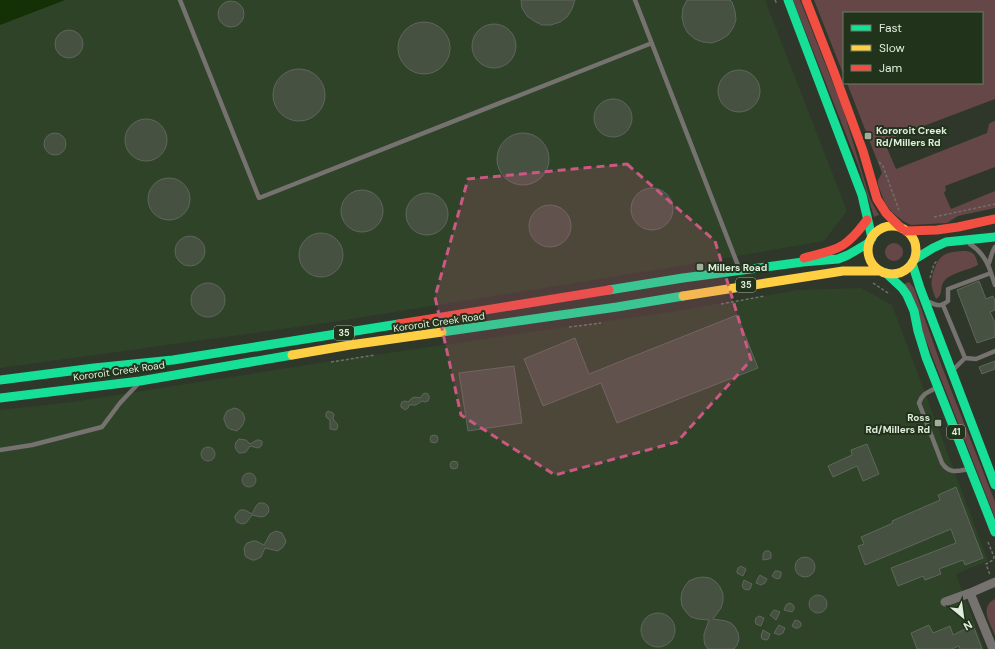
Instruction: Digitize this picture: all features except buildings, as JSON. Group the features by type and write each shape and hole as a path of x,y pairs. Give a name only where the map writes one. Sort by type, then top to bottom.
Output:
{"main road":[{"path":"788,0 862,195 871,240 868,250 870,259 875,266 884,272"},
{"path":"806,0 863,151 877,199 886,213 912,237 916,244 914,261"},
{"name":"35","path":"871,240 876,233 888,227 895,226 904,229 937,230 995,219"},
{"path":"785,264 841,246 853,236 867,220"},
{"name":"35","path":"884,272 894,274 901,272 908,268 914,261 938,245 946,242 995,237"},
{"name":"Kororoit Creek Road","path":"0,380 173,360 676,279 785,264 838,259 848,255 871,240"},
{"name":"41","path":"914,261 918,282 924,299 995,485"},
{"path":"740,270 754,284"},
{"name":"Kororoit Creek Road","path":"0,398 140,381 350,346 617,307 843,271 884,272"},
{"name":"41","path":"884,272 902,288 914,311 918,331 938,387 995,532"},
{"path":"515,305 517,321"}],"street":[{"path":"945,602 995,582"},
{"path":"970,593 993,649"}],"lane":[{"path":"180,0 259,198 652,42"},
{"path":"635,0 740,270"},
{"path":"965,241 983,255 995,285"},
{"path":"988,265 995,247"},
{"path":"924,299 937,305 943,305 948,301 948,289 991,273"},
{"path":"943,305 965,358"},
{"path":"965,358 976,359 995,351"},
{"path":"952,372 965,358"},
{"path":"0,450 32,445 102,426 140,381"},
{"path":"938,387 925,394 921,398 919,404 944,467 955,472 970,469"}],"path":[{"path":"934,217 995,204"},
{"path":"720,304 766,296"},
{"path":"567,327 606,322"},
{"path":"325,363 379,354"}],"highlighted area":[{"path":"627,164 715,241 751,360 677,442 555,475 461,415 435,297 468,179"}],"shaded area":[{"path":"0,0 765,0 847,211 824,241 333,322 0,368"},
{"path":"0,0 65,0 0,25"},
{"path":"793,0 800,0 843,109 870,199 879,215 874,217 858,165"},
{"path":"814,0 995,0 995,99 884,141 896,169 987,133 989,124 995,121 995,167 945,186 946,190 944,193 951,209 995,191 995,208 958,216 947,223 911,225 903,221 892,212 885,203 878,185 878,180 882,173 847,84 983,84 983,12 843,12 843,73"},
{"path":"890,243 898,243 903,248 901,259 898,261 890,261 885,256 885,248"},
{"path":"964,251 970,252 974,255 978,265 956,273 945,280 942,285 941,293 936,299 932,288 932,278 936,264 945,254"},
{"path":"909,282 914,288 939,359 995,502 995,518 904,284"},
{"path":"861,288 892,305 988,561 956,574 984,649 0,649 0,410 72,402 332,361 677,311 797,290"},
{"path":"995,599 995,635 987,616 987,611 990,602"}],"traffic: fast":[{"path":"788,0 862,195 872,238"},
{"path":"915,259 946,242 995,237"},
{"path":"609,290 683,278 803,262 838,259 870,242"},
{"path":"912,263 920,288 995,485"},
{"path":"886,273 902,288 914,311 926,357 995,532"},
{"path":"442,332 683,296"},
{"path":"0,380 173,360 399,324"},
{"path":"0,398 140,381 292,355"}],"traffic: slow":[{"path":"892,226 901,228 909,233 914,241 916,250 914,259 909,267 901,272 892,274 883,272 875,267 870,259 868,250 870,241 875,233 883,228 892,226"},
{"path":"683,296 843,271 881,271"},
{"path":"292,355 442,332"}],"traffic: jam":[{"path":"806,0 863,151 877,199 886,213 901,228"},
{"path":"906,231 937,230 995,219"},
{"path":"804,258 829,251 847,243 867,220"},
{"path":"399,324 609,290"}],"place":[{"name":"Kororoit Creek Rd/Millers Rd","path":"868,136"},
{"name":"Millers Road","path":"700,267"},
{"name":"Ross Rd/Millers Rd","path":"938,423"}]}
